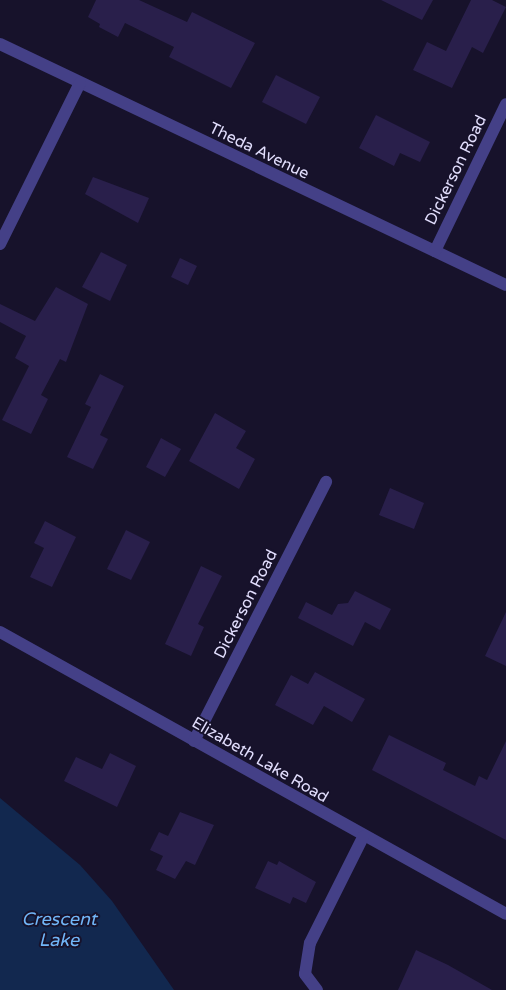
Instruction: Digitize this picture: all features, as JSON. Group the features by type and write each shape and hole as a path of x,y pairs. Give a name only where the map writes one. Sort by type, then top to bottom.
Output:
{"street":[{"name":"Theda Avenue","path":"0,44 506,286"},
{"path":"0,244 80,83"},
{"name":"Dickerson Road","path":"435,251 506,104"},
{"name":"Dickerson Road","path":"194,741 326,482"},
{"name":"Elizabeth Lake Road","path":"0,632 363,838 506,914"},
{"path":"317,990 305,974 310,943 363,838"}],"water":[{"name":"Crescent Lake","path":"0,798 80,865 112,901 174,990 0,990"}],"building":[{"path":"96,0 139,0 187,22 192,12 255,43 231,88 169,57 174,47 125,23 118,37 99,27 100,24 88,17"},
{"path":"381,0 433,0 422,20"},
{"path":"471,0 492,0 506,7 483,53 472,47 452,88 413,70 427,42 446,51"},
{"path":"276,75 320,97 306,124 262,102"},
{"path":"376,115 430,142 420,162 400,153 394,166 359,148"},
{"path":"93,177 149,198 138,223 85,194"},
{"path":"101,252 127,265 110,301 82,287"},
{"path":"180,258 197,266 188,285 171,277"},
{"path":"56,287 88,304 66,362 60,359 41,395 48,399 31,434 2,420 29,366 15,358 26,336 0,322 0,304 35,321"},
{"path":"100,374 124,386 100,435 108,439 93,469 67,457 91,407 85,404"},
{"path":"215,413 246,431 236,448 255,459 239,489 189,461"},
{"path":"161,438 181,449 165,477 146,467"},
{"path":"390,488 424,503 414,529 379,515"},
{"path":"45,521 76,537 52,587 30,577 44,548 34,543"},
{"path":"126,530 150,542 131,580 107,569"},
{"path":"201,566 222,576 198,624 204,627 191,656 165,644"},
{"path":"355,591 391,609 380,630 365,622 353,646 298,618 306,602 332,615 338,604 348,603"},
{"path":"506,612 506,666 485,656"},
{"path":"315,672 365,699 352,722 324,706 313,725 275,705 291,675 308,684"},
{"path":"389,735 446,763 443,770 475,786 479,776 487,780 506,741 506,840 372,770"},
{"path":"110,753 136,766 117,807 64,781 76,757 102,769"},
{"path":"180,812 214,825 195,865 186,861 175,879 156,870 163,856 150,850 159,832 168,836"},
{"path":"268,861 277,865 279,861 316,882 306,903 293,897 290,904 255,888"},
{"path":"416,950 448,965 492,990 398,990"}]}
